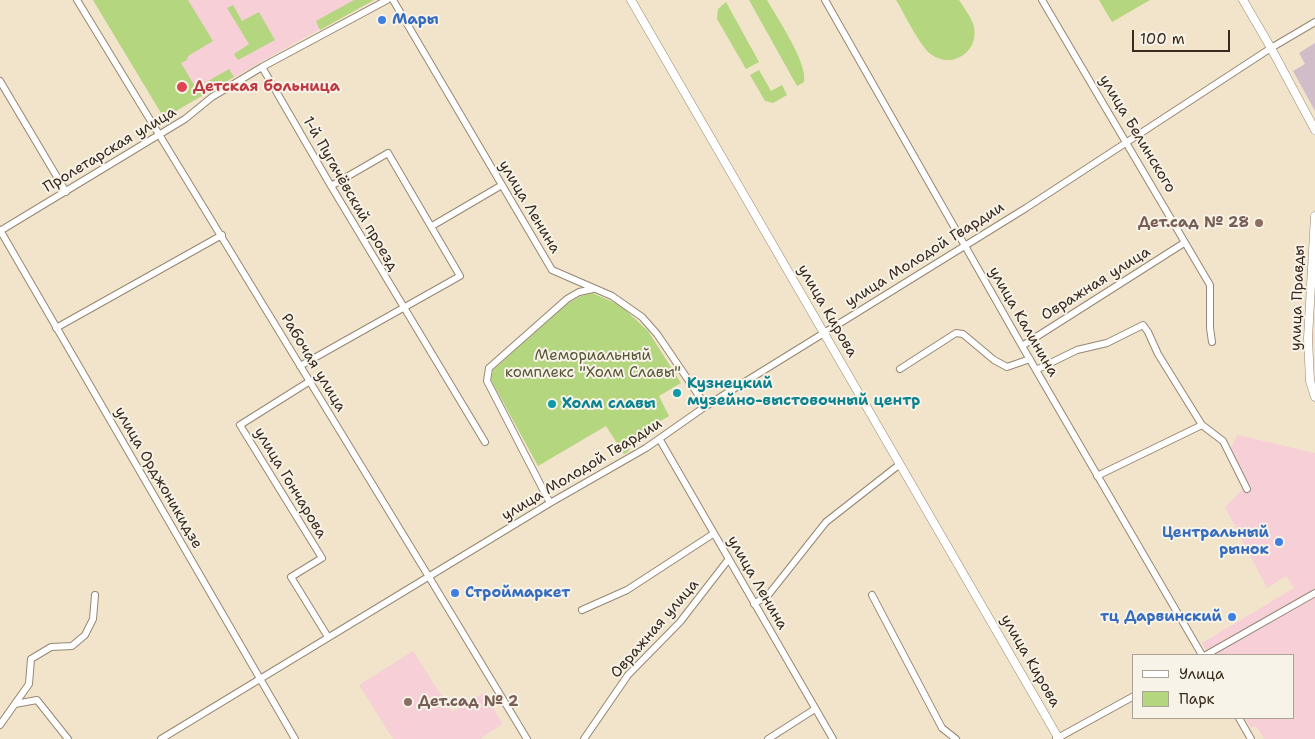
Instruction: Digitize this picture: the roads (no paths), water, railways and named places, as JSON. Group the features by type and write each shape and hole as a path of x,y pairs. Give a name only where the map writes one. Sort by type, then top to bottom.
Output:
{"street":[{"name":"Рабочая улица","path":"77,0 430,576 527,739"},
{"name":"Пролетарская улица","path":"0,230 185,119 212,97 262,67 387,0"},
{"name":"улица Ленина","path":"392,0 552,270 612,296 642,318 657,334 706,406"},
{"name":"улица Кирова","path":"631,0 1058,739"},
{"name":"улица Калинина","path":"825,0 1022,346 1201,654"},
{"name":"улица Белинского","path":"1042,0 1210,285 1210,328 1212,342"},
{"path":"1243,0 1315,130"},
{"name":"улица Молодой Гвардии","path":"161,739 550,503 660,440 706,406 1026,208 1271,48 1315,22"},
{"name":"1-й Пугачёвский проезд","path":"262,67 330,186 485,442"},
{"path":"0,81 66,192"},
{"path":"300,366 460,276 388,154 330,186"},
{"path":"432,226 502,185"},
{"name":"улица Правды","path":"1315,216 1308,338 1310,381 1315,397"},
{"name":"улица Орджоникидзе","path":"0,230 295,739"},
{"path":"56,328 222,235"},
{"name":"Овражная улица","path":"1022,346 1184,243"},
{"path":"550,503 487,381 488,368 567,299 579,292 593,289"},
{"path":"1036,370 1077,350 1107,344 1144,325 1158,354 1202,425 1223,441 1247,489"},
{"path":"900,369 956,333 963,334 994,360 1007,367 1030,359"},
{"name":"улица Гончарова","path":"310,381 240,425 322,558 291,577 328,638"},
{"path":"1097,476 1202,425"},
{"name":"улица Ленина","path":"660,440 833,739"},
{"path":"754,604 769,594 826,522 900,464"},
{"path":"582,610 627,590 713,534"},
{"name":"Овражная улица","path":"584,739 628,675 680,622 728,560"},
{"path":"1208,654 1315,593"},
{"path":"0,725 29,684 31,659 51,647 72,646 86,635 93,619 95,595"},
{"path":"872,595 942,728 956,739"},
{"path":"1058,739 1132,697"},
{"path":"15,704 37,700 68,739"},
{"path":"768,739 816,709"},
{"path":"1240,719 1252,739"}],"place":[{"name":"Мары","path":"382,20"},
{"name":"Детская больница","path":"182,87"},
{"name":"Дет.сад № 28","path":"1259,223"},
{"name":"Кузнецкий музейно-выстовочный центр","path":"677,393"},
{"name":"Холм славы","path":"552,404"},
{"name":"Центральный рынок","path":"1279,542"},
{"name":"Строймаркет","path":"455,593"},
{"name":"тц Дарвинский","path":"1232,617"},
{"name":"Дет.сад № 2","path":"408,702"}],"park label":[{"name":"Мемориальный комплекс \"Холм Славы\"","path":"593,364"}]}
